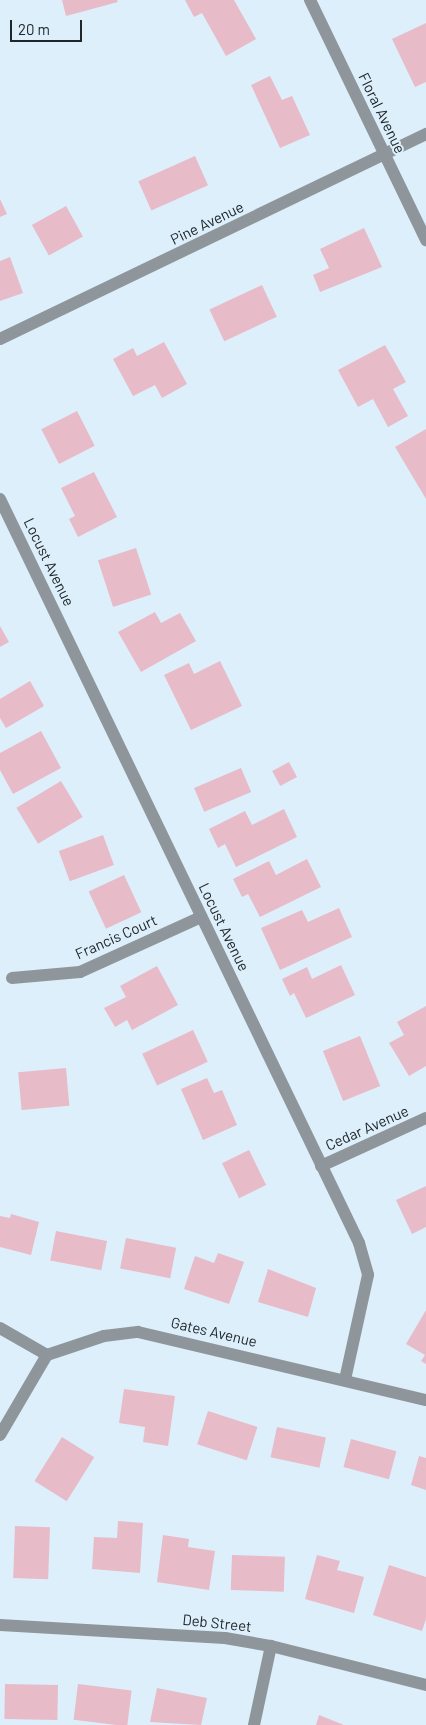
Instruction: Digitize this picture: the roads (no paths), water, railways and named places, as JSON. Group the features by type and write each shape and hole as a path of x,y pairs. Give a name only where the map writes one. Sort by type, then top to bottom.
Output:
{"street":[{"name":"Floral Avenue","path":"310,0 426,240"},
{"name":"Pine Avenue","path":"0,339 426,134"},
{"name":"Locust Avenue","path":"0,499 359,1243 368,1274 345,1380"},
{"name":"Francis Court","path":"12,978 80,972 201,917"},
{"name":"Cedar Avenue","path":"321,1166 426,1118"},
{"path":"0,1328 47,1355 0,1435"},
{"name":"Gates Avenue","path":"47,1355 104,1336 138,1332 426,1400"},
{"name":"Deb Street","path":"0,1625 225,1638 271,1646 426,1685"},
{"path":"254,1725 271,1646"}]}
